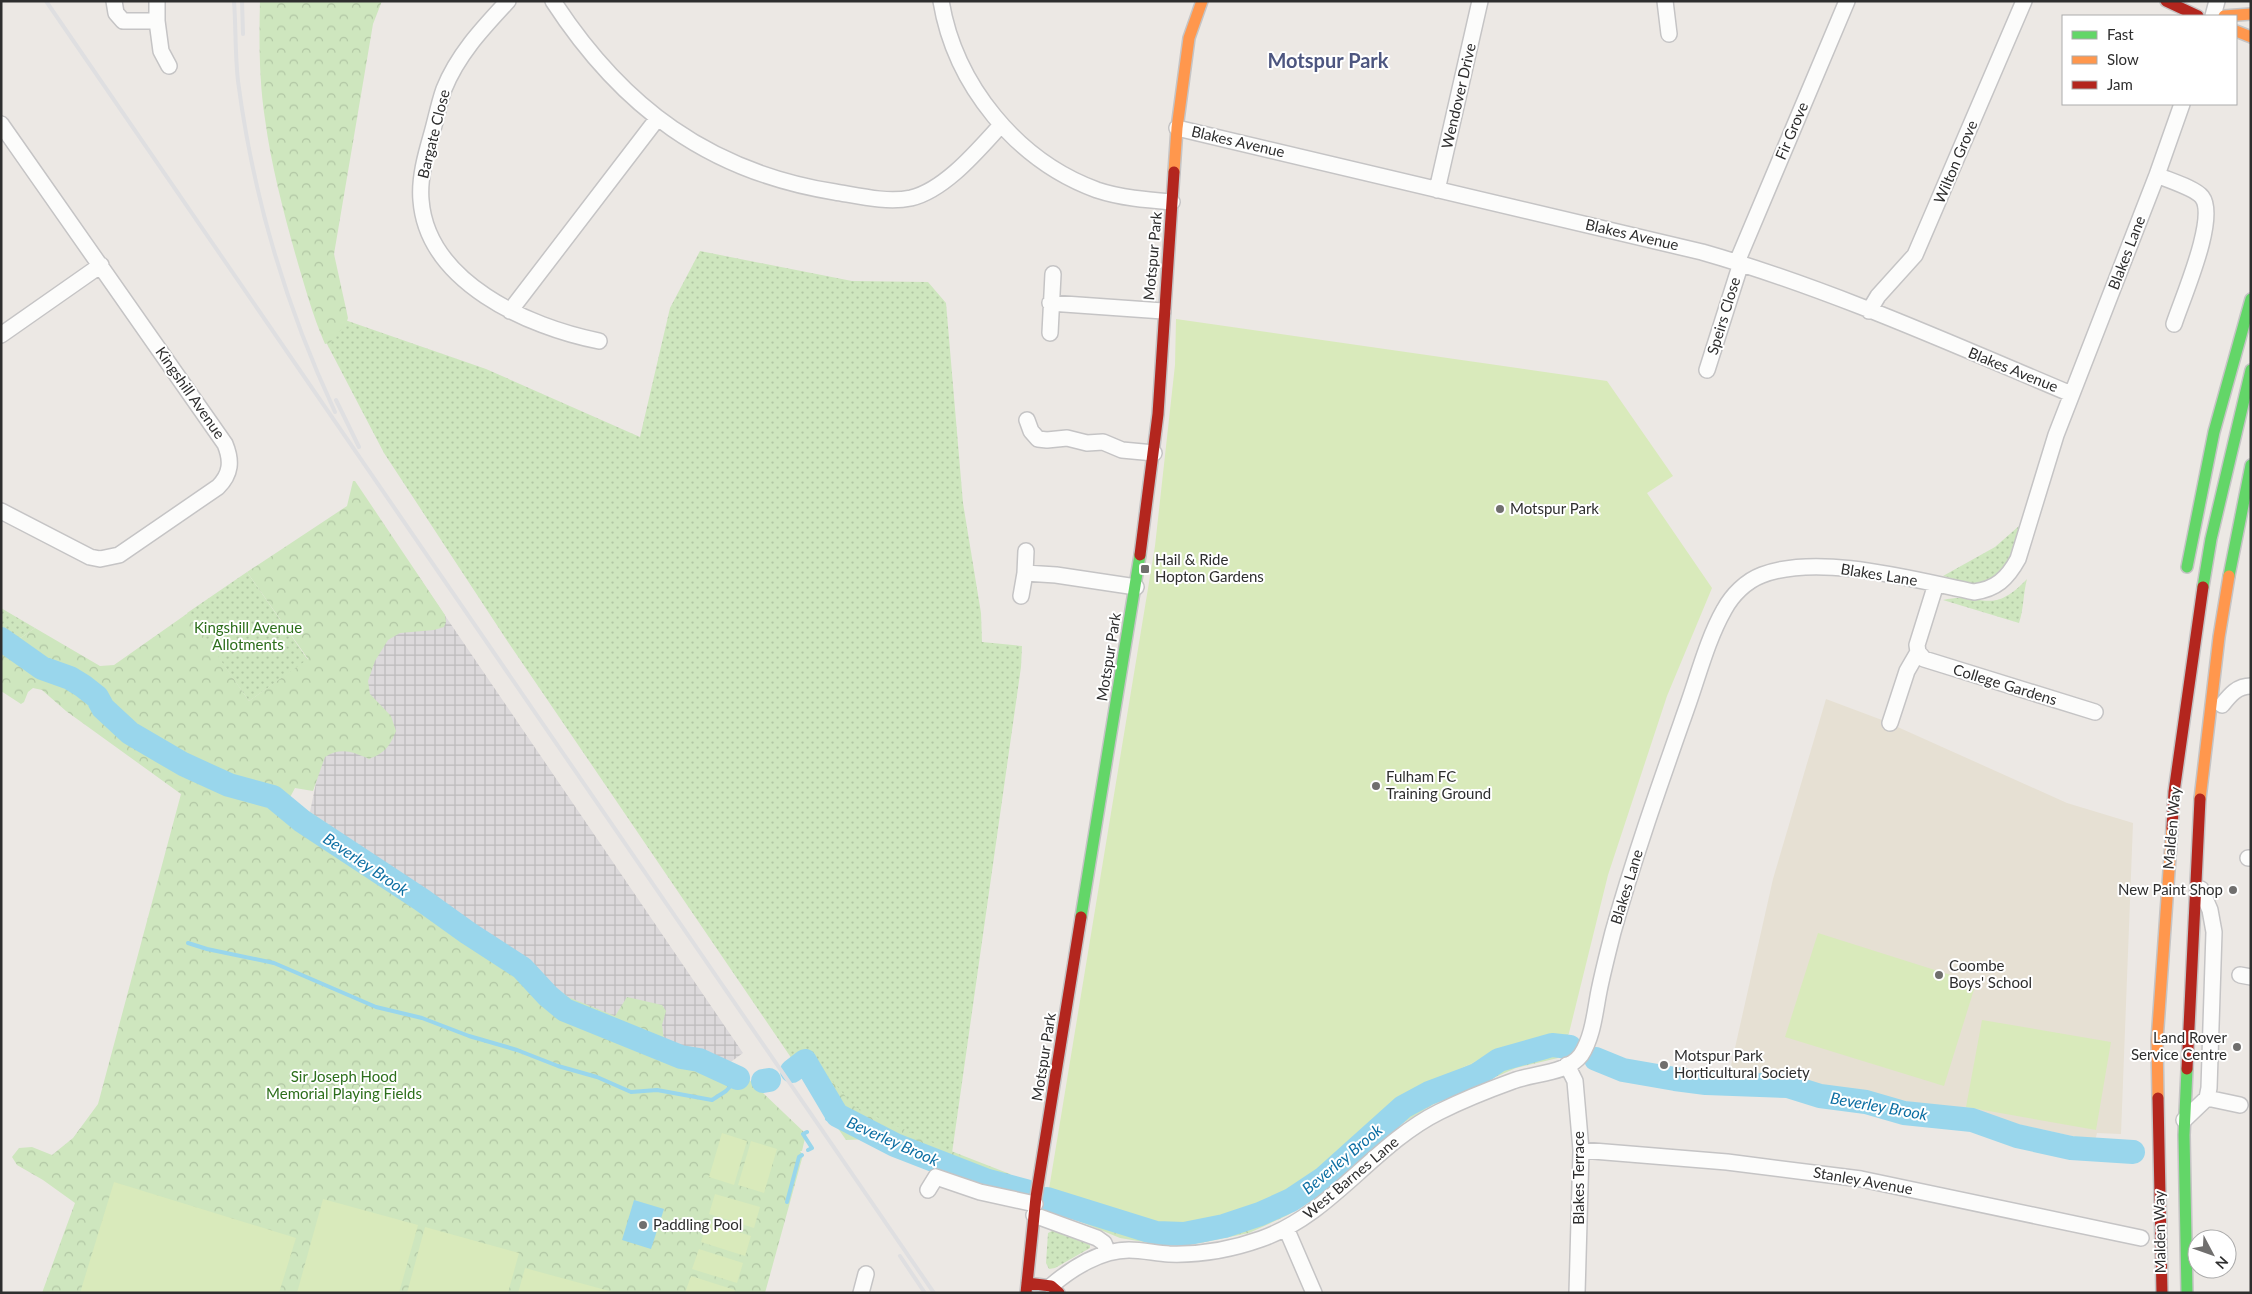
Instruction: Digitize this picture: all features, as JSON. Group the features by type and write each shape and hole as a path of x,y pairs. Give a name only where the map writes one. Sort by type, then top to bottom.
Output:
{"main road":[{"name":"Motspur Park","path":"1035,1205 1136,587 1154,453 1177,128 1189,38 1202,1"},
{"path":"2166,1 2196,15"},
{"path":"2237,15 2251,14"},
{"path":"2237,31 2251,37"},
{"path":"2185,583 2203,478 2226,386 2251,299"},
{"name":"Malden Way","path":"2162,1293 2159,1244 2157,1041 2174,792 2195,632 2211,539 2251,370"},
{"name":"Malden Way","path":"2187,1293 2184,1127 2200,792 2218,637 2233,547 2251,465"},
{"path":"2200,792 2225,686"},
{"path":"2172,720 2171,745 2174,792"},
{"path":"2146,1102 2157,1041"},
{"path":"2184,1127 2192,1177 2196,1229"},
{"name":"West Barnes Lane","path":"1035,1205 1026,1288 1055,1289"}],"street":[{"path":"114,1 116,13 123,21 156,21"},
{"path":"157,1 156,21 162,51 169,66"},
{"name":"Bargate Close","path":"508,1 466,48 447,83 428,146 422,176 420,200 425,222 433,242 445,259 480,292 510,311 576,336 599,341"},
{"path":"553,1 599,63 657,119 704,149 761,174 828,191 893,200 912,198 930,190 966,162 1001,125"},
{"path":"940,1 949,33 967,75 988,110 1001,125 1038,156 1080,183 1112,194 1172,202"},
{"name":"Wendover Drive","path":"1437,190 1480,1"},
{"path":"1665,1 1669,34"},
{"name":"Fir Grove","path":"1739,262 1847,1"},
{"name":"Wilton Grove","path":"1869,311 1878,296 1916,255 2024,1"},
{"path":"2212,15 2217,1"},
{"name":"Blakes Lane","path":"1581,1054 1591,1030 1607,956 1637,851 1716,626 1733,596 1746,584 1761,575 1797,568 1822,567 1857,570 1974,592 1998,585 2010,573 2018,559 2049,455 2071,394 2182,105"},
{"path":"510,311 657,119"},
{"name":"Kingshill Avenue","path":"1,124 102,265 225,444 230,462 228,473 218,487 119,555 110,558 90,557 1,511"},
{"name":"Blakes Avenue","path":"1177,128 1739,262 1869,311 2071,394"},
{"path":"2156,175 2197,193 2203,198 2206,208 2202,242 2174,324"},
{"name":"Speirs Close","path":"1707,370 1739,262"},
{"path":"1,335 102,265"},
{"path":"1050,333 1050,303 1053,274"},
{"path":"1050,303 1163,311"},
{"path":"1027,420 1031,431 1038,439 1067,438 1088,443 1103,442 1122,450 1154,453"},
{"path":"1021,596 1026,551"},
{"path":"1025,573 1056,575 1136,587"},
{"path":"1890,723 1907,671 1918,652 1919,638 1936,584"},
{"name":"College Gardens","path":"1918,652 1924,659 1931,662 2095,712"},
{"path":"2222,705 2237,689 2251,686"},
{"name":"Malden Way","path":"2196,876 2210,910 2214,932 2209,1088 2207,1098"},
{"name":"West Barnes Lane","path":"1055,1289 1066,1274 1108,1254 1125,1250 1170,1254 1223,1249 1262,1239 1286,1228 1317,1209 1406,1132 1438,1112 1517,1079 1567,1065 1581,1054"},
{"name":"Blakes Terrace","path":"1567,1065 1575,1081 1581,1150 1577,1293"},
{"path":"2184,1127 2207,1098 2240,1105"},
{"name":"Stanley Avenue","path":"1581,1150 1727,1162 1861,1179 2141,1238"},
{"path":"928,1190 936,1177 980,1192 1035,1205 1097,1238 1104,1243 1108,1254"},
{"path":"1286,1228 1314,1293"},
{"path":"861,1293 866,1274"}],"shaded area":[{"path":"416,573 743,1053 728,1064 607,1022 568,997 454,911 310,812 323,749"},
{"name":"Coombe Boys' School","path":"1826,699 1882,720 2067,803 2133,823 2121,1134 2097,1133 2095,1141 1935,1106 1730,1070 1773,879"}],"green space":[{"path":"260,1 382,1 373,24 334,254 348,318 346,324 330,343 325,344 312,310 295,253 271,153 263,104"},
{"path":"700,251 852,281 928,282 946,303 963,503 981,613 982,642 1022,646 1021,667 952,1153 854,1109 794,1062 506,639 384,453 327,344 345,320 486,369 640,437 670,308"},
{"name":"Fulham FC Training Ground","path":"1176,319 1607,381 1673,476 1647,493 1712,588 1667,696 1608,875 1569,1033 1491,1054 1424,1086 1389,1108 1327,1163 1291,1190 1244,1211 1161,1227 1049,1189 1155,546 1175,365"},
{"name":"Sir Joseph Hood Memorial Playing Fields","path":"353,481 355,481 445,615 446,622 444,627 434,630 400,633 388,640 375,661 368,681 370,694 391,716 396,731 392,741 386,748 369,759 358,754 342,751 325,757 313,791 295,788 288,801 310,812 454,911 568,997 615,1016 627,997 662,1005 666,1011 662,1025 664,1040 729,1063 806,1134 802,1151 800,1151 803,1155 765,1293 42,1293 75,1203 43,1180 17,1165 12,1157 19,1148 32,1147 52,1155 73,1138 98,1104 181,794 66,711 42,690 33,688 28,692 24,702 21,704 1,691 1,640 6,642 15,641 35,628 100,666 114,665 188,613 249,701 308,659 247,572 347,506"},
{"path":"2019,526 2012,551 2004,568 1991,580 1973,583 1943,576 1995,547"},
{"name":"Kingshill Avenue Allotments","path":"247,572 308,660 249,701 187,613"},
{"path":"2027,579 2019,623 1943,600 1968,598 1986,601 1995,600 2014,591"},
{"path":"1,608 35,628 15,641 6,642 1,640"},
{"path":"1818,933 1976,983 1944,1086 1785,1037"},
{"path":"1982,1020 2111,1042 2096,1130 1966,1107"},
{"path":"1569,1033 1558,1058 1516,1068 1432,1105 1403,1123 1321,1193 1288,1215 1249,1233 1200,1243 1172,1245 1144,1242 1120,1238 1045,1207 1050,1188 1327,1163 1389,1108 1424,1086 1491,1054"},
{"path":"802,1050 806,1051 855,1107 951,1151 1010,1174 1013,1178 1009,1190 1006,1192 984,1185 872,1139 846,1140 791,1060"},
{"path":"722,1133 747,1141 734,1185 709,1177"},
{"path":"751,1141 777,1149 764,1193 738,1185"},
{"path":"114,1182 296,1238 279,1293 80,1293"},
{"path":"715,1194 760,1207 754,1228 709,1214"},
{"path":"323,1199 418,1225 399,1293 297,1293"},
{"path":"707,1222 751,1236 745,1256 701,1242"},
{"path":"425,1227 519,1253 508,1293 407,1293"},
{"path":"1054,1230 1090,1245 1090,1248 1055,1268 1049,1269 1046,1263 1048,1233"},
{"path":"699,1249 743,1263 737,1283 692,1269"},
{"path":"525,1268 613,1292 518,1293"},
{"path":"691,1276 735,1290 734,1293 685,1293"}],"water":[{"name":"Paddling Pool","path":"634,1200 664,1209 651,1249 622,1240"}],"waterway":[{"name":"Beverley Brook","path":"1,639 42,668 70,678 83,686 97,697 103,708 130,733 183,764 229,785 273,797 302,821 522,968 548,996 565,1010 681,1057 699,1060 738,1078"},
{"path":"188,943 207,949 274,963 376,1007 422,1018 469,1036 597,1077 631,1092 657,1090 712,1100 726,1091 738,1078"},
{"name":"Beverley Brook","path":"1047,1199 1156,1233 1184,1234 1224,1226 1260,1214 1291,1200 1324,1178 1403,1107 1429,1093 1477,1075 1499,1060 1552,1045 1570,1047"},
{"name":"Beverley Brook","path":"1596,1059 1623,1070 1675,1079 1706,1083 1788,1086 1820,1096 1866,1102 1904,1113 1972,1120 2017,1136 2071,1148 2133,1152"},
{"name":"Beverley Brook","path":"792,1071 805,1061 837,1115 895,1145 985,1180 1026,1191"},
{"name":"Beverley Brook","path":"763,1081 769,1080"},
{"path":"827,1119 836,1113"},
{"path":"807,1132 803,1134 812,1148 808,1150"},
{"path":"787,1202 799,1157 802,1155"}],"railway":[{"path":"46,1 934,1293"},
{"path":"234,1 238,81 244,124 262,209 301,332 335,412"},
{"path":"242,1 243,34"},
{"path":"336,400 359,447"},
{"path":"900,1256 925,1293"}],"traffic: fast":[{"path":"2187,567 2214,432 2251,299"},
{"path":"2203,587 2211,539 2251,370"},
{"path":"2229,576 2251,465"},
{"path":"1081,917 1140,555"},
{"path":"2187,1069 2184,1135 2187,1293"}],"traffic: slow":[{"path":"1174,172 1177,128 1189,38 1202,1"},
{"path":"2237,15 2251,14"},
{"path":"2237,31 2251,37"},
{"path":"2200,799 2219,637 2229,576"},
{"path":"2158,1098 2157,1041 2172,828"}],"traffic: jam":[{"path":"2166,1 2196,15"},
{"path":"1140,555 1158,414 1174,172"},
{"path":"2172,828 2174,792 2203,587"},
{"path":"2187,1069 2200,799"},
{"path":"1026,1293 1036,1197 1081,917"},
{"path":"2158,1098 2162,1293"},
{"path":"1027,1283 1051,1286 1059,1293"}],"place":[{"name":"Motspur Park","path":"1500,509"},
{"name":"Hail & Ride Hopton Gardens","path":"1145,569"},
{"name":"Fulham FC Training Ground","path":"1376,786"},
{"name":"New Paint Shop","path":"2233,890"},
{"name":"Coombe Boys' School","path":"1939,975"},
{"name":"Land Rover Service Centre","path":"2237,1047"},
{"name":"Motspur Park Horticultural Society","path":"1664,1065"},
{"name":"Paddling Pool","path":"643,1225"}],"district":[{"name":"Motspur Park","path":"1328,61"}]}
